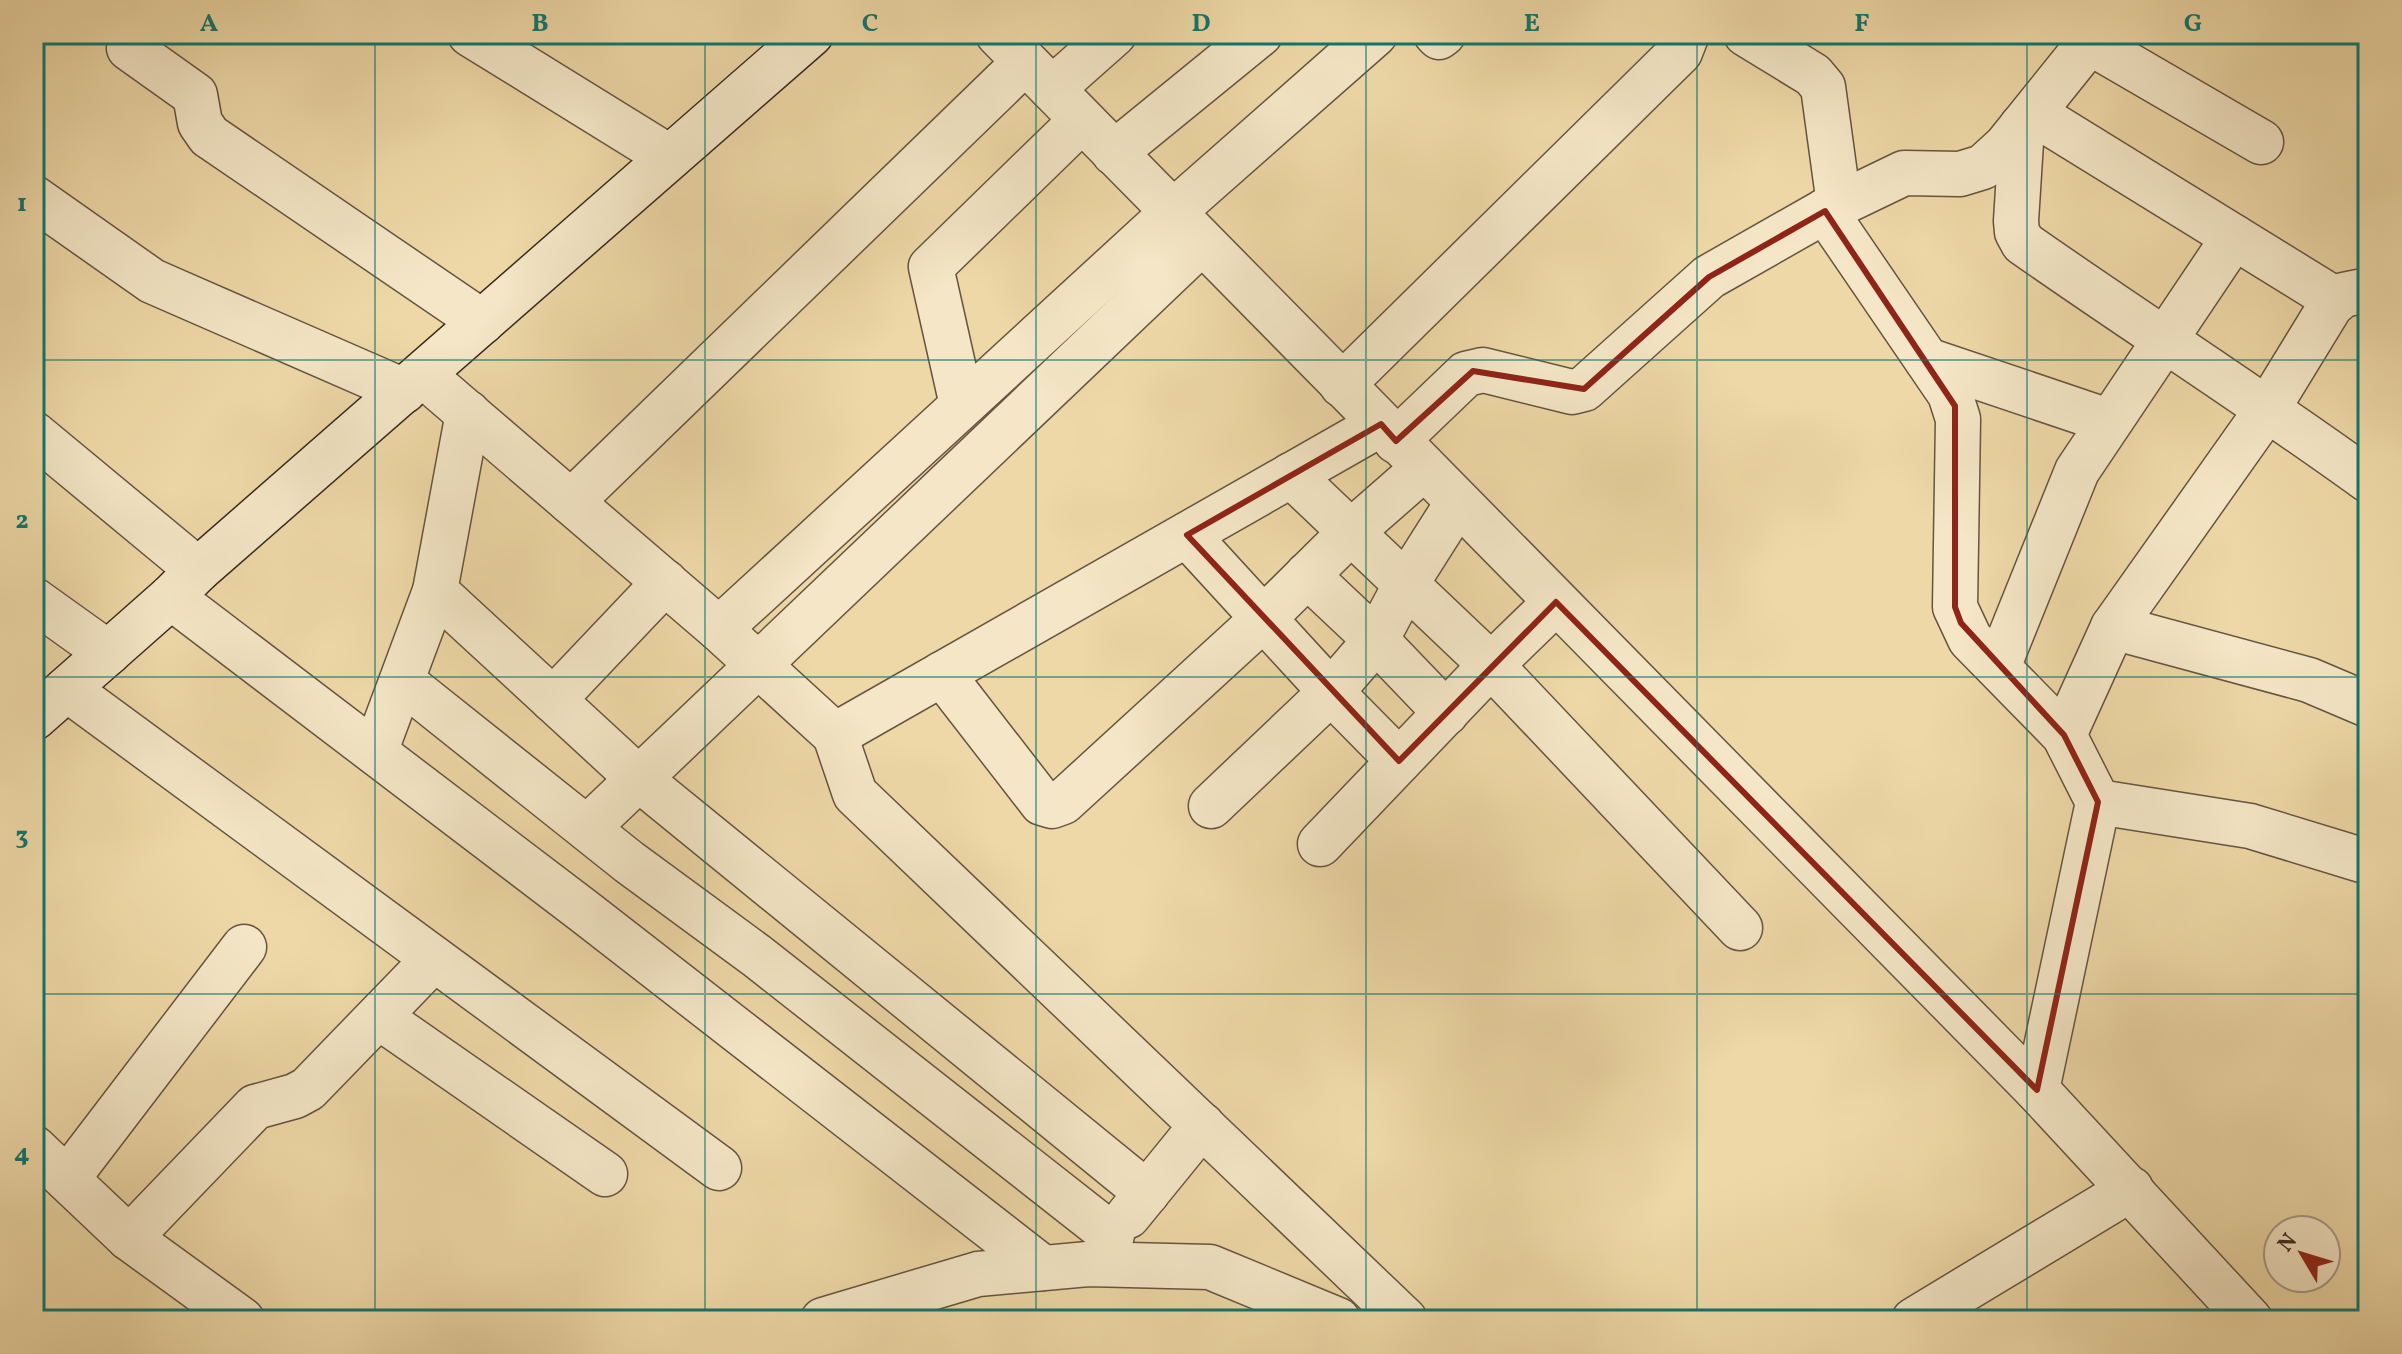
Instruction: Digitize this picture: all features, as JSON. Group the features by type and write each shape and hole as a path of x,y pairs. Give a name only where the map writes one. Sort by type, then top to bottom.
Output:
{"street":[{"path":"470,34 669,157"},
{"path":"34,718 811,34"},
{"path":"571,502 1027,55 1114,34"},
{"path":"1114,153 1260,34"},
{"path":"587,828 759,665 1375,34"},
{"path":"1436,34 1439,37 1443,34"},
{"path":"1342,385 1680,52 1687,34"},
{"path":"1746,34 1813,75 1823,87 1832,208 1950,394 1958,419 1955,607 1970,639 2064,735 2098,802 2037,1090"},
{"path":"942,674 1042,803 1052,806 1063,802 1264,618 1351,532 1400,444 1466,374 1483,370 1572,392 1584,389 1709,277 1832,208 1904,173 1960,174 1983,167 2093,38 2261,142"},
{"path":"129,48 195,95 200,123 209,136 482,322"},
{"path":"1027,55 1114,153 2037,1090 2131,1189 2234,1316"},
{"path":"2027,119 2234,237 2352,295 2113,627 2064,735"},
{"path":"2027,119 2016,221 2023,243 2163,341 2268,408 2368,480"},
{"path":"962,405 931,267 1082,120"},
{"path":"34,198 152,281 413,383 468,413 719,629 835,735 855,794 1405,1320"},
{"path":"719,629 962,405 1187,227"},
{"path":"1998,667 2077,471 2234,237"},
{"path":"1927,360 2108,421"},
{"path":"375,752 435,591 468,413"},
{"path":"34,434 185,583 375,752 1043,1268"},
{"path":"835,735 1291,475 1400,444"},
{"path":"1291,475 1491,665 1740,928"},
{"path":"1211,806 1331,692 1376,640 1406,584 1458,502"},
{"path":"1187,535 1399,761"},
{"path":"1307,575 1376,640 1446,713"},
{"path":"553,700 665,582"},
{"path":"435,591 639,779 1147,1193"},
{"path":"34,600 108,653"},
{"path":"1320,844 1491,665 1556,602"},
{"path":"2113,627 2294,675 2368,705"},
{"path":"402,681 629,862 757,956 1100,1250"},
{"path":"67,689 719,1168"},
{"path":"2098,802 2250,826 2368,862"},
{"path":"585,912 629,862"},
{"path":"67,1179 244,947"},
{"path":"129,1238 255,1107 295,1096 308,1089 434,959"},
{"path":"379,1017 605,1174"},
{"path":"1100,1250 1202,1125"},
{"path":"34,1148 129,1238 242,1320"},
{"path":"1914,1320 2131,1189"},
{"path":"823,1320 978,1274 1043,1268 1100,1250 1210,1267 1338,1320"}],"highlighted area":[{"path":"1825,211 1955,406 1955,607 1961,623 2064,735 2098,802 2037,1090 1556,602 1399,761 1187,535 1381,424 1396,441 1473,371 1584,389 1709,277"}]}
